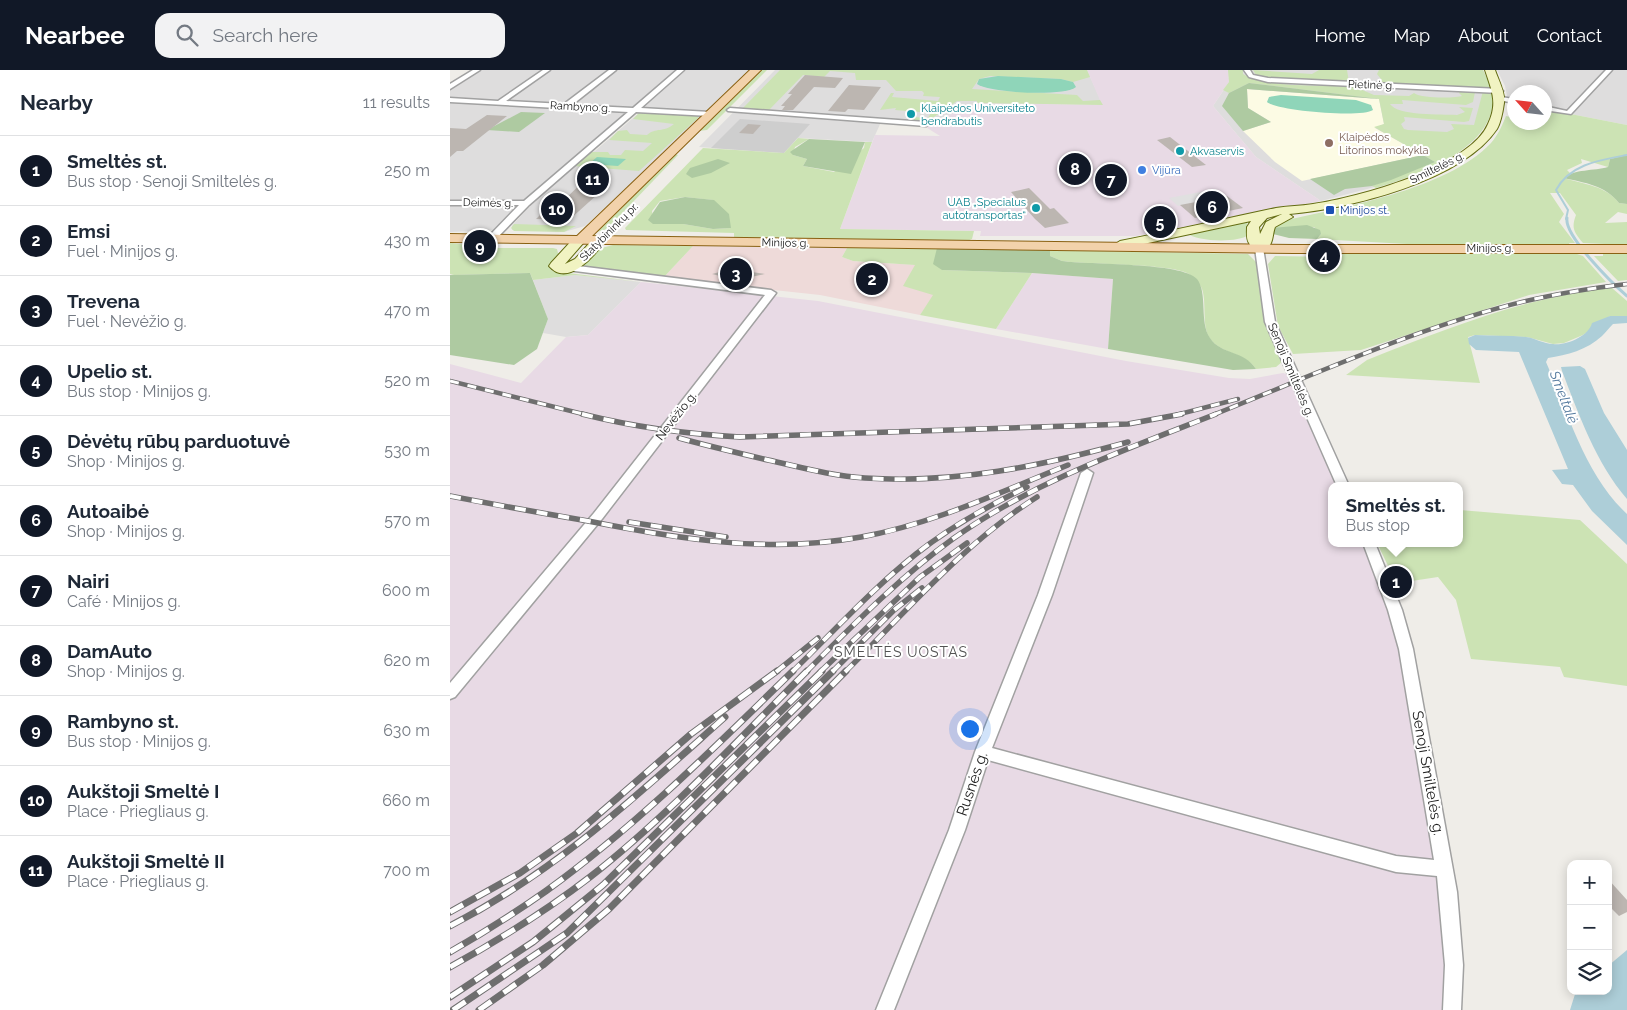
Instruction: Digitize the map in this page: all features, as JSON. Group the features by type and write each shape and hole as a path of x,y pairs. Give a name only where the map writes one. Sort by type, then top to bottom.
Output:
{"main road":[{"name":"Statybininkų pr.","path":"693,131 699,133 712,129 760,73"},
{"name":"Statybininkų pr.","path":"579,241 679,156 693,131 710,114 760,73"},
{"name":"Statybininkų pr.","path":"599,241 658,183"},
{"path":"1183,232 1195,243"},
{"name":"Minijos g.","path":"450,238 579,241 1120,245 1259,244"},
{"name":"Minijos g.","path":"1120,245 1195,243 1353,248 1627,249"}],"street":[{"path":"450,87 477,70"},
{"path":"499,103 547,70"},
{"path":"566,106 613,70"},
{"path":"491,239 526,203 681,70"},
{"name":"Pietinė g.","path":"1247,70 1251,76 1268,80 1500,95 1507,98"},
{"path":"1490,70 1500,95"},
{"path":"1552,110 1569,113 1609,70"},
{"name":"Smiltelės g.","path":"1312,208 1411,182 1458,159 1471,151 1487,135 1496,118 1500,95"},
{"name":"Rambyno g.","path":"450,100 710,114"},
{"path":"730,110 926,124"},
{"name":"Deimės g.","path":"450,202 526,203"},
{"path":"1120,245 1263,215 1312,208"},
{"path":"1259,244 1269,223 1312,208"},
{"path":"1259,244 1253,227 1263,215"},
{"name":"Statybininkų pr.","path":"579,241 556,266 563,269 575,266 599,241"},
{"name":"Senoji Smiltelės g.","path":"1259,244 1270,322 1341,482"},
{"name":"Nevėžio g.","path":"450,693 598,516 771,293 570,268"},
{"name":"Rusnės g.","path":"884,1010 957,830 983,752 1045,595 1087,472"},
{"name":"Senoji Smiltelės g.","path":"1370,547 1402,632 1444,869 1452,931 1452,1010"},
{"path":"983,752 1396,864 1444,869"}],"shaded area":[{"path":"480,70 545,70 498,101 450,99 450,89"},
{"path":"550,70 611,70 565,104 508,101"},
{"path":"617,70 679,70 633,108 574,105"},
{"path":"685,70 753,70 710,111 642,108"},
{"path":"775,70 1087,70 1103,105 977,103 924,126 881,122 872,142 798,138 784,153 699,147"},
{"path":"1087,70 1228,70 1229,82 1213,106 1256,157 1321,201 1136,236 980,236 981,231 840,229 875,135 940,136 924,126 977,103 1102,105"},
{"path":"1228,70 1483,70 1492,89 1492,107 1482,130 1473,141 1443,161 1394,182 1321,201 1256,157 1213,106 1229,82"},
{"path":"1497,70 1627,70 1627,125 1552,110 1552,85 1507,85 1507,96 1505,86"},
{"name":"Klaipėdos Litorinos mokykla","path":"1247,89 1379,99 1384,124 1375,128 1423,155 1302,181 1275,162 1243,131 1271,122 1248,108"},
{"path":"450,102 629,111 525,200 450,200"},
{"path":"640,112 698,115 702,118 585,226 564,232 512,230 512,226 527,209 588,154 595,151"},
{"path":"740,119 810,124 784,153 711,148"},
{"path":"1216,189 1226,196 1178,206 1169,198"},
{"path":"450,204 517,206 500,227 494,230 450,232"},
{"path":"693,246 847,248 842,257 853,261 916,265 934,295 920,315 820,295 663,278"},
{"path":"1032,273 1113,279 1108,349 996,329"},
{"path":"575,275 641,282 588,335 566,337 543,333 548,319 533,280"},
{"path":"641,282 818,301 1126,361 1229,378 1250,379 1283,373 1289,375 1337,482 1328,482 1328,547 1366,547 1397,631 1433,837 1447,961 1444,1010 450,1010 450,364 521,383 566,337 588,335"}],"green space":[{"path":"760,70 767,70 707,130 699,131"},
{"path":"780,70 1087,70 1090,77 1073,82 1061,79 990,76 979,79 972,89 1077,95 1083,101 1100,100 1103,105 957,101 931,119 909,121 912,117 928,118 931,113 895,110 896,108 880,110 891,93 894,93 892,97 938,101 940,97 923,96 924,93 922,91 896,91 886,80 856,80 855,73 830,71 824,77 803,75 769,110 742,109"},
{"path":"1228,70 1243,70 1243,74 1254,79 1283,84 1359,86 1360,89 1374,95 1409,96 1414,93 1447,98 1462,96 1459,93 1460,91 1475,92 1473,102 1466,105 1402,100 1403,104 1390,104 1402,111 1431,114 1457,115 1465,112 1459,107 1473,108 1469,121 1464,122 1404,117 1405,121 1401,124 1404,129 1408,130 1447,132 1454,129 1451,124 1474,125 1483,91 1493,93 1491,113 1483,130 1452,157 1412,176 1376,188 1372,186 1435,162 1374,127 1384,124 1379,99 1249,83 1229,93 1223,90 1229,82"},
{"path":"1253,70 1312,74 1319,70 1347,70 1349,82 1268,79 1256,75"},
{"path":"1379,70 1483,70 1492,89 1363,82 1380,82 1381,79 1377,74"},
{"path":"998,76 1061,79 1073,82 1076,87 1057,92 1027,93 996,90 977,84 979,79"},
{"path":"1249,83 1379,99 1247,89 1248,108 1271,122 1243,131 1222,106 1229,93"},
{"path":"1281,95 1356,100 1371,105 1373,110 1353,113 1302,111 1267,102 1269,97"},
{"path":"1552,110 1627,125 1627,155 1610,159 1608,167 1581,159 1582,163 1567,170 1570,173 1564,178 1594,186 1607,192 1619,203 1627,204 1627,214 1618,212 1605,223 1627,222 1627,245 1583,243 1574,230 1576,215 1560,193 1550,193 1564,214 1559,222 1575,243 1569,243 1570,245 1407,244 1317,239 1321,234 1314,227 1271,228 1278,222 1391,195 1448,173 1472,159 1491,143 1500,130 1506,116 1507,130 1552,130"},
{"path":"521,112 545,113 519,132 487,130"},
{"path":"640,112 698,115 698,118 639,171 574,166 591,152 608,152 610,155 621,155 625,150 643,151 652,143 609,140 618,131 627,130 630,134 647,135 674,124 633,119"},
{"path":"798,138 809,139 795,147 793,155 807,159 803,166 834,172 864,148 865,142 872,142 840,229 974,231 972,239 967,241 734,238 734,233 626,230 625,228 703,148 784,153","holes":["685,197 713,200 731,228 713,229 683,224 654,224 652,211 660,201"]},
{"path":"809,139 865,142 851,174 803,166 807,159 793,155 790,152"},
{"path":"675,154 678,155 607,229 596,231"},
{"path":"1423,155 1435,162 1391,180 1372,186 1345,189 1334,195 1310,179"},
{"path":"1627,155 1627,204 1619,203 1601,188 1564,178 1573,173 1608,167 1610,159"},
{"path":"597,157 626,159 618,166 589,164"},
{"path":"718,159 730,163 711,173 692,178 686,174 690,168"},
{"path":"685,197 714,200 729,214 731,228 713,229 683,224 653,224 648,220 660,202"},
{"path":"1247,220 1248,235 1243,238 1208,240 1187,233"},
{"path":"514,224 576,226 564,232 514,231 511,228"},
{"path":"1307,225 1320,230 1321,234 1317,239 1289,238 1273,234 1271,228"},
{"path":"450,243 470,245 469,248 553,248 557,249 558,253 562,253 550,265 552,271 641,282 575,275 533,280 530,273 454,275 450,274"},
{"path":"613,245 693,246 663,278 582,267 581,265 598,249"},
{"path":"847,248 937,248 942,270 1032,273 996,329 920,315 933,295 903,286 915,265 853,261 842,257"},
{"path":"937,248 1050,250 1050,256 1062,261 1155,267 1188,274 1197,279 1200,285 1205,324 1210,338 1220,347 1239,355 1251,363 1256,369 1233,370 1108,349 1113,279 1032,273 942,270 933,264"},
{"path":"1050,250 1248,254 1256,262 1265,322 1282,362 1276,367 1256,369 1245,359 1214,343 1209,337 1205,325 1202,290 1200,285 1189,274 1179,270 1148,266 1062,261 1050,256"},
{"path":"1356,252 1577,254 1583,256 1606,282 1529,295 1361,350 1293,354 1278,326 1268,264 1275,256 1336,257 1344,255 1336,254"},
{"path":"1603,253 1627,254 1627,280 1618,281 1594,256 1603,256"},
{"path":"530,273 548,319 537,349 514,365 450,355 450,275"},
{"path":"1612,288 1627,301 1627,316 1610,316 1583,335 1564,343 1553,344 1527,337 1475,335 1468,337 1480,383 1346,375 1367,360 1487,315 1580,292"},
{"path":"1463,510 1580,520 1627,564 1627,686 1564,677 1560,667 1471,659 1456,600 1438,577 1405,582 1394,578 1379,547 1463,547"}],"water":[{"path":"1610,316 1627,316 1627,323 1613,324 1590,345 1548,358 1546,362 1570,422 1589,462 1612,498 1627,514 1627,545 1592,511 1573,485 1562,484 1552,470 1568,469 1519,352 1476,350 1469,344 1468,338 1475,335 1513,336 1558,344 1570,342 1582,336 1592,323"},
{"path":"1580,366 1585,369 1604,413 1627,450 1627,499 1606,470 1589,438 1561,367"},
{"path":"1627,950 1627,1010 1570,1010 1575,995 1612,995 1612,963"}],"building":[{"path":"805,75 843,78 835,88 814,87 793,110 782,110 785,106 781,106 792,94 788,94"},
{"path":"849,85 881,87 864,110 828,111"},
{"path":"487,115 507,116 463,151 457,151 450,157 450,128 466,129"},
{"path":"748,124 761,125 753,134 739,133"},
{"name":"Akvaservis","path":"1170,137 1206,165 1192,167 1157,140"},
{"path":"594,171 610,172 603,179 607,180 594,192 599,193 569,220 536,219 549,206 560,204"},
{"name":"UAB „Specialus autotransportas“","path":"1029,188 1050,209 1054,208 1069,223 1045,228 1011,192"},
{"path":"1227,196 1243,208 1195,218 1180,205"},
{"path":"731,269 765,274 736,280 712,274"},
{"path":"1612,883 1627,900 1627,912 1619,916 1612,909"}],"waterway":[{"name":"Smeltalė","path":"1566,219 1568,210 1556,190 1562,181 1577,169 1596,161 1627,155"},
{"name":"Smeltalė","path":"1567,218 1568,226 1581,247 1601,271 1627,296"}],"railway":[{"path":"1213,415 1368,352 1446,324 1539,298 1627,284"},
{"path":"450,381 587,415"},
{"path":"1176,415 1238,399"},
{"path":"582,414 660,429 740,437 1128,424 1182,414"},
{"path":"807,671 877,602 915,569 954,538 984,518 1048,483 1081,468 1216,414"},
{"path":"679,438 828,473 853,477 899,479 965,476 1031,466 1128,442"},
{"path":"450,496 622,528 690,538 724,542 792,544 827,542 861,537 914,524 940,516 1068,465"},
{"path":"792,672 868,597 916,554 970,518 1027,487"},
{"path":"845,672 960,557 1010,515 1037,497"},
{"path":"629,522 726,537"},
{"path":"820,672 920,577 967,543"},
{"path":"833,671 894,610 922,588"},
{"path":"776,672 818,638"},
{"path":"450,912 520,873 577,833 691,734 777,671"},
{"path":"450,952 499,923 534,899 611,840 674,786 793,671"},
{"path":"450,967 504,936 539,913 573,890 619,854 702,777 807,671"},
{"path":"450,997 533,942 603,885 822,671"},
{"path":"453,1010 567,933 833,671"},
{"path":"479,1010 543,965 609,909 846,671"},
{"path":"450,926 526,881 594,831 725,717"}],"place":[{"name":"Klaipėdos Universiteto bendrabutis","path":"911,114"},
{"name":"Klaipėdos Litorinos mokykla","path":"1329,143"},
{"name":"Akvaservis","path":"1180,151"},
{"name":"DamAuto","path":"1075,169"},
{"name":"Vijūra","path":"1142,170"},
{"name":"Aukštoji Smeltė II","path":"593,179"},
{"name":"Nairi","path":"1111,180"},
{"name":"Autoaibė","path":"1212,207"},
{"name":"UAB „Specialus autotransportas“","path":"1036,208"},
{"name":"Aukštoji Smeltė I","path":"557,209"},
{"name":"Minijos st.","path":"1330,210"},
{"name":"Dėvėtų rūbų parduotuvė","path":"1160,222"},
{"name":"Rambyno st.","path":"480,246"},
{"name":"Upelio st.","path":"1324,256"},
{"name":"Trevena","path":"736,274"},
{"name":"Emsi","path":"872,279"},
{"name":"Smeltės st.","path":"1396,582"}],"district":[{"name":"SMELTĖS UOSTAS","path":"901,652"}]}
